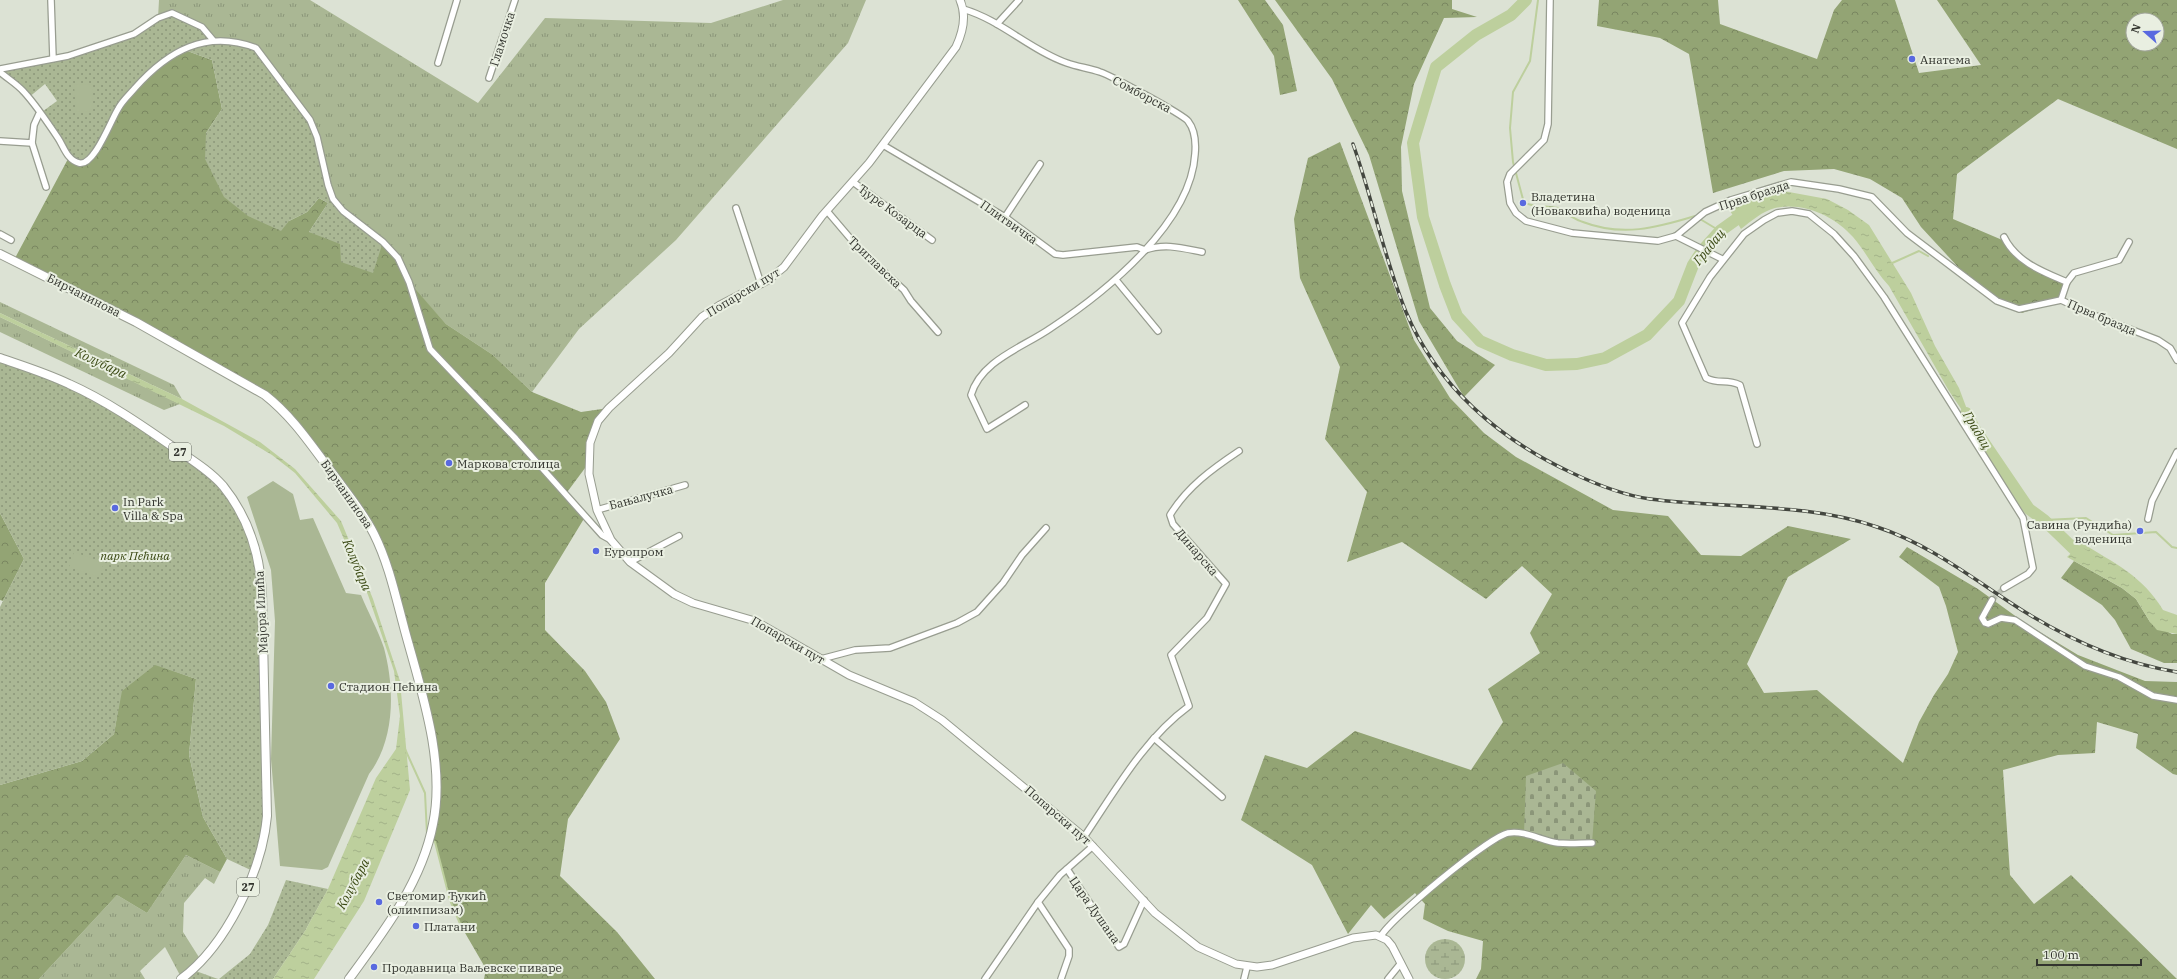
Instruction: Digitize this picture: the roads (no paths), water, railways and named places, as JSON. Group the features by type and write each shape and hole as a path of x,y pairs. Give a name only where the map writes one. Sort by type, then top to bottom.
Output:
{"main road":[{"name":"Бирчанинова","path":"0,254 136,322 264,395 282,408 298,425 362,513 376,538 388,567 424,701 436,767 437,798 429,840 411,884 384,931 348,979"},
{"name":"Мајора Илића","path":"0,358 30,368 73,386 145,428 204,468 222,485 233,501 254,544 260,569 262,593 267,816 264,840 255,872 233,914 207,956 181,979"}],"street":[{"path":"51,0 54,58"},
{"path":"438,63 457,0"},
{"name":"Гламочка","path":"489,78 515,0"},
{"name":"Попарски пут","path":"960,0 963,9 963,29 956,47 883,145 827,211 789,262 779,272 761,284 720,305 702,317 669,353 602,415 594,428 588,454 588,474 597,510 611,540 630,562 667,590 688,601 750,618 848,675 906,698 932,712 968,739 1084,837 1163,920 1192,943 1227,960 1247,967 1272,965 1357,937 1371,935 1381,936"},
{"path":"997,24 1019,0"},
{"name":"Прва бразда","path":"1550,0 1548,124 1544,140 1510,174 1507,193 1516,212 1526,221 1572,233 1658,241 1676,236 1706,212 1730,200 1791,182 1872,196 1907,234 1997,301 2019,309 2061,300 2091,314 2158,340 2170,348 2177,360"},
{"name":"Сомборска","path":"963,9 997,24 1066,63 1101,72 1181,115 1192,126 1196,146 1190,184 1169,219 1145,250 1116,280 1051,329 1004,356 980,379 972,392 971,399 987,430 1025,405"},
{"path":"0,69 68,56 134,34 158,18 172,13 202,27 213,40"},
{"path":"0,72 24,92 69,157 78,163 88,161 99,146 118,108 150,71 182,48 213,40 243,44 256,48 310,120 317,137 328,185 333,199 343,211 383,242 398,258 408,282 430,350 516,439 602,535 611,540"},
{"path":"39,114 34,125 32,143 46,188"},
{"path":"0,141 32,143"},
{"name":"Плитвичка","path":"883,145 1005,217 1048,250 1059,255 1136,247 1145,250 1157,246 1174,246 1202,252"},
{"path":"1005,217 1040,164"},
{"name":"Ђуре Козарца","path":"853,182 932,240"},
{"path":"736,208 761,284"},
{"name":"Триглавска","path":"827,211 861,251 904,290 910,301 938,332"},
{"path":"1757,444 1740,385 1729,380 1715,383 1706,378 1682,323 1720,258 1744,234 1764,220 1777,214 1792,211 1809,214 1834,234 1854,256 1884,297 2023,518 2033,568 2028,574 2004,588"},
{"path":"0,234 11,240"},
{"path":"1676,236 1720,258"},
{"path":"2004,237 2016,256 2042,272 2067,282"},
{"path":"2061,300 2067,282 2074,273 2119,260 2129,242"},
{"path":"1116,280 1158,331"},
{"name":"Динарска","path":"1084,837 1118,785 1154,738 1170,720 1189,706 1171,655 1206,618 1226,584 1173,524 1170,515 1180,499 1203,475 1239,451"},
{"path":"2148,519 2152,501 2177,452"},
{"name":"Бањалучка","path":"597,510 685,485"},
{"path":"821,659 855,650 890,648 957,623 977,612 1003,583 1022,555 1046,528"},
{"path":"630,562 679,536"},
{"path":"1992,600 1982,618 1985,623 1988,624 2001,618 2015,620 2068,657 2085,666 2119,677 2153,696 2177,700"},
{"path":"1154,738 1222,797"},
{"path":"1409,979 1392,946 1381,936 1387,928 1414,902 1490,842 1508,833 1524,834 1557,842 1592,843"},
{"path":"986,979 1038,902 1067,870 1093,846"},
{"name":"Цара Душана","path":"1067,870 1120,947 1124,944 1144,900"},
{"path":"1038,902 1069,949 1070,953 1061,979"},
{"path":"1388,979 1401,964"},
{"path":"1244,979 1247,967"}],"water":[{"path":"1778,190 1827,199 1848,210 1869,225 1911,293 1935,346 1959,388 1974,428 1949,391 1889,286 1858,243 1845,229 1818,212 1797,207 1786,207 1766,211 1741,229 1729,209 1764,193"},
{"path":"1541,205 1559,207 1558,213 1540,211"},
{"name":"Колубара","path":"0,313 182,399 260,442 295,469 341,521 373,599 400,681 410,790 364,901 314,979 273,979 305,931 328,889 376,778 396,749 400,716 394,671 368,595 337,523 295,473 272,455 224,426 0,317"},
{"path":"2082,543 2127,571 2146,588 2163,610 2177,615 2177,634 2157,630 2150,622 2136,599 2122,588 2067,557"}],"waterway":[{"name":"Градац","path":"1526,0 1511,15 1476,35 1436,67 1413,143 1423,217 1445,285 1457,316 1480,341 1512,355 1546,365 1577,364 1605,358 1647,335 1679,301 1693,265 1702,251 1720,231 1748,211"},
{"path":"1538,0 1530,61 1513,92 1510,128 1513,162 1524,203 1543,208"},
{"path":"1558,211 1565,213 1579,221 1597,227 1625,230 1653,227 1695,216 1720,231"},
{"path":"1890,264 1919,251 1928,256"},
{"name":"Градац","path":"1966,413 1974,428 2029,509 2044,520 2075,550 2088,558"},
{"path":"2044,520 2086,518 2113,535 2156,532 2172,547 2177,548"},
{"path":"405,749 425,793 427,834"},
{"path":"431,840 435,842 450,900 461,926"}],"tunnel":[{"path":"1992,600 2004,588"}],"railway":[{"path":"1353,144 1398,292 1419,339 1435,364 1473,407 1495,426 1519,443 1544,459 1579,476 1599,485 1629,495 1678,502 1765,507 1822,513 1877,527 1917,544 1935,554 2043,623 2079,641 2117,657 2177,672"}],"place":[{"name":"Анатема","path":"1912,59"},
{"name":"Владетина (Новаковића) воденица","path":"1523,203"},
{"name":"Маркова столица","path":"449,463"},
{"name":"In Park Villa & Spa","path":"115,508"},
{"name":"Савина (Рундића) воденица","path":"2140,531"},
{"name":"Еуропром","path":"596,551"},
{"name":"Стадион Пећина","path":"331,686"},
{"name":"Светомир Ђукић (олимпизам)","path":"379,902"},
{"name":"Платани","path":"416,926"},
{"name":"Продавница Ваљевске пиваре","path":"374,967"}],"park label":[{"name":"парк Пећина","path":"135,555"}]}
